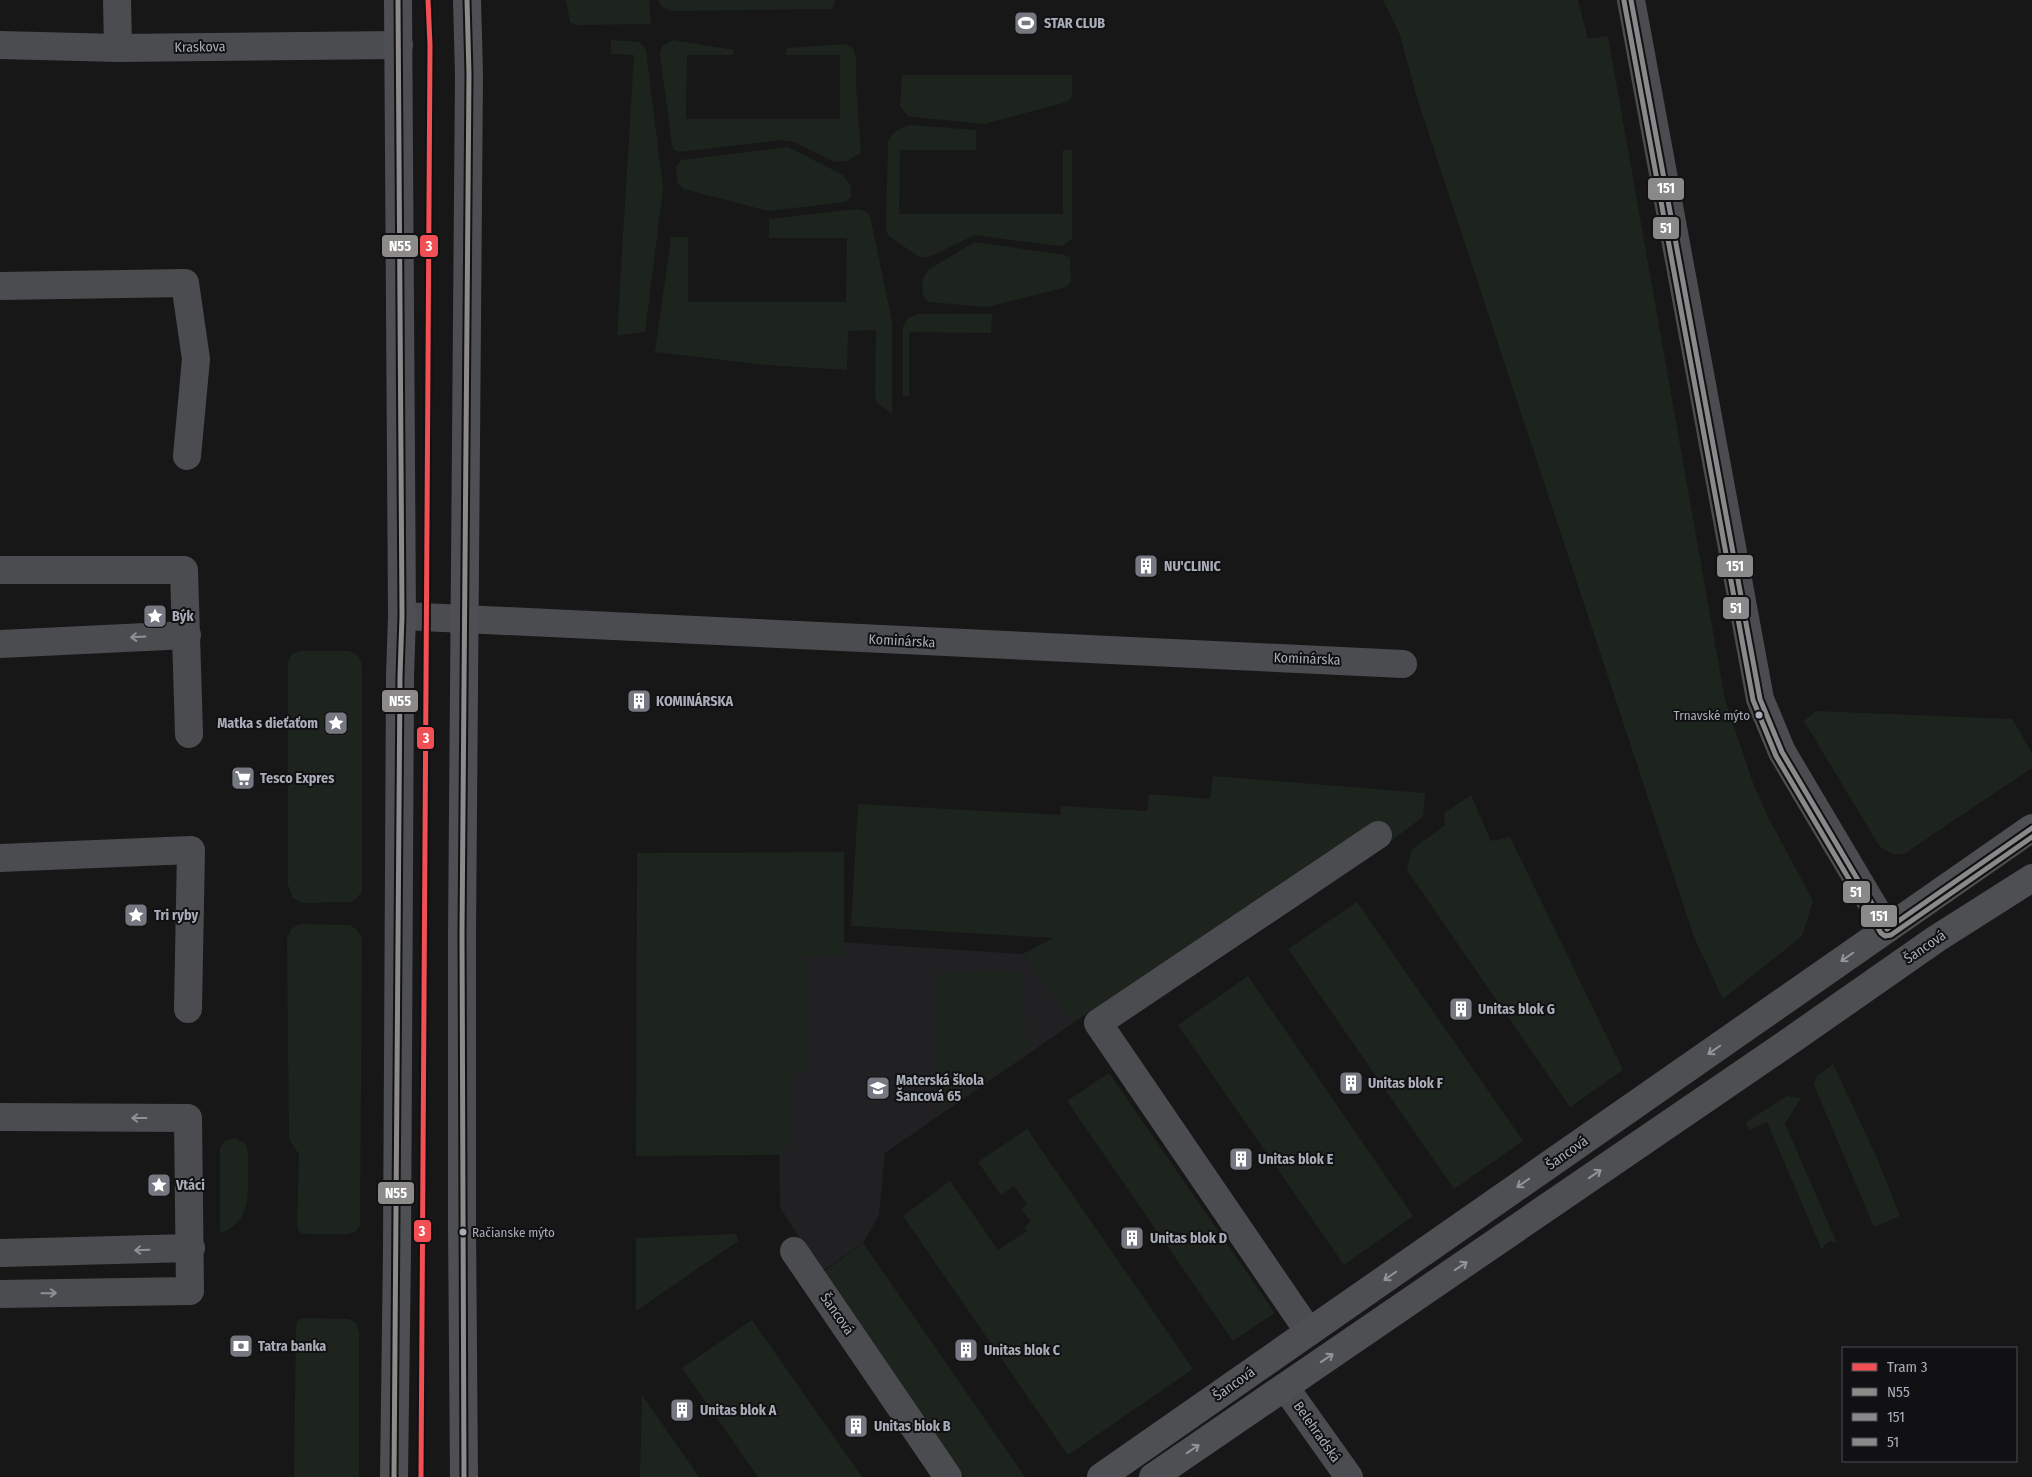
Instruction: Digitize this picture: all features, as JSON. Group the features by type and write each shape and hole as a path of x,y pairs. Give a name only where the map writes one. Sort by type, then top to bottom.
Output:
{"main road":[{"path":"394,1477 402,616 398,0"},
{"path":"464,1477 462,1216 468,0"},
{"name":"Šancová","path":"1101,1477 2032,828"},
{"name":"Šancová","path":"1153,1477 1936,939 2032,878"}],"street":[{"path":"117,0 118,48"},
{"path":"1631,0 1760,699 1782,752 1887,929"},
{"name":"Kraskova","path":"0,45 118,48 399,45"},
{"path":"0,286 185,283 196,359 187,456"},
{"path":"0,570 184,570 189,734"},
{"name":"Kominárska","path":"402,616 1403,664"},
{"path":"0,644 187,635"},
{"path":"1309,1332 1098,1023 1378,835"},
{"path":"0,858 191,850 188,1009"},
{"path":"0,1117 188,1118 191,1248 190,1291 0,1294"},
{"path":"0,1254 191,1248"},
{"name":"Šancová","path":"794,1251 948,1477"},
{"name":"Belehradská","path":"1285,1387 1348,1477"}],"shaded area":[{"path":"566,0 649,0 651,24 576,25 570,22"},
{"path":"658,0 835,0 831,9 671,11 662,7"},
{"path":"1383,0 1578,0 1588,39 1608,36 1725,700 1754,786 1768,817 1813,901 1802,936 1723,999 1694,937 1417,98 1400,35"},
{"path":"611,40 639,42 646,50 663,188 645,332 617,336 634,55 611,54"},
{"path":"673,40 734,50 733,55 687,55 686,119 840,119 840,55 786,55 787,48 845,44 853,48 856,58 861,153 847,161 835,162 794,142 781,140 679,152 674,150 660,54 662,46"},
{"path":"902,75 1072,75 1072,97 1067,102 984,124 914,117 908,116 900,106"},
{"path":"911,125 976,130 976,150 900,150 899,214 1063,214 1063,150 1072,150 1072,239 1058,246 975,235 929,257 919,257 889,236 886,229 888,141 898,130"},
{"path":"788,147 843,175 851,186 851,197 845,202 768,211 684,189 677,183 676,167 681,160"},
{"path":"857,209 867,212 870,216 892,321 892,414 878,404 875,397 876,330 848,331 847,370 767,365 655,352 671,237 688,237 688,302 846,302 847,238 769,238 769,219"},
{"path":"975,242 1065,255 1070,258 1071,282 1066,287 987,307 928,302 923,295 922,280 929,269"},
{"path":"917,314 992,314 991,333 909,332 909,396 903,396 903,327 908,318"},
{"path":"301,651 349,651 358,655 362,665 362,891 351,902 303,903 293,898 288,885 288,663 292,654"},
{"path":"1816,711 2012,719 2032,753 2032,768 1904,854 1892,854 1880,847 1804,721"},
{"path":"1213,776 1425,793 1423,817 1388,843 1379,831 1330,850 1073,1023 1023,954 1053,938 851,926 858,804 1060,815 1061,806 1147,811 1149,794 1210,799"},
{"path":"1471,795 1491,841 1510,837 1623,1070 1570,1107 1407,870 1411,850 1445,825 1444,813"},
{"path":"844,852 844,956 803,957 803,1074 792,1074 792,1143 778,1155 636,1156 637,853"},
{"path":"1357,902 1523,1141 1454,1189 1288,949"},
{"path":"299,924 350,925 357,930 362,938 360,1225 355,1232 347,1234 305,1234 299,1232 297,1226 299,1154 289,1139 287,938 291,929"},
{"name":"Materská škola Šancová 65","path":"776,938 1023,954 1073,1023 885,1153 879,1215 863,1243 821,1272 780,1207"},
{"path":"1020,970 1028,1052 939,1112 936,973"},
{"path":"1248,976 1413,1216 1344,1265 1178,1025"},
{"path":"1833,1064 1877,1158 1900,1216 1874,1227 1814,1085 1817,1076"},
{"path":"1109,1073 1275,1313 1233,1341 1067,1101"},
{"path":"1787,1096 1801,1098 1785,1124 1837,1243 1831,1241 1825,1244 1822,1250 1767,1122 1750,1130 1746,1122"},
{"path":"1027,1129 1193,1369 1068,1455 903,1216 950,1181 998,1250 1027,1231 1025,1227 1031,1221 1021,1209 1027,1204 1014,1186 1001,1195 978,1162"},
{"path":"235,1138 246,1144 248,1152 247,1200 239,1220 231,1228 220,1233 220,1148 225,1141"},
{"path":"736,1234 738,1241 636,1311 636,1238"},
{"path":"863,1243 1025,1477 965,1477 822,1273"},
{"path":"302,1318 349,1319 356,1323 359,1332 359,1477 294,1477 296,1327 297,1321"},
{"path":"752,1320 862,1477 758,1477 682,1368"},
{"path":"642,1395 699,1477 640,1477"}],"tram line":[{"name":"3","path":"421,1477 430,45 428,0"}],"transit line":[{"name":"N55","path":"394,1477 402,616 398,0"},
{"name":"N55","path":"464,1477 462,933 469,74 467,0"},
{"name":"151","path":"1631,0 1760,699 1782,752 1887,929 2032,828"},
{"name":"51","path":"1624,1 1753,700 1776,756 1881,933 1885,936 1891,935 2032,837"}],"place":[{"name":"STAR CLUB","path":"1026,23"},
{"name":"NU'CLINIC","path":"1146,566"},
{"name":"Býk","path":"155,616"},
{"name":"KOMINÁRSKA","path":"639,701"},
{"name":"Trnavské mýto","path":"1759,715"},
{"name":"Matka s dieťaťom","path":"336,723"},
{"name":"Tesco Expres","path":"243,778"},
{"name":"Tri ryby","path":"136,915"},
{"name":"Unitas blok G","path":"1461,1009"},
{"name":"Unitas blok F","path":"1351,1083"},
{"name":"Materská škola Šancová 65","path":"878,1088"},
{"name":"Unitas blok E","path":"1241,1159"},
{"name":"Vtáci","path":"159,1185"},
{"name":"Račianske mýto","path":"463,1232"},
{"name":"Unitas blok D","path":"1132,1238"},
{"name":"Tatra banka","path":"241,1346"},
{"name":"Unitas blok C","path":"966,1350"},
{"name":"Unitas blok A","path":"682,1410"},
{"name":"Unitas blok B","path":"856,1426"}]}
